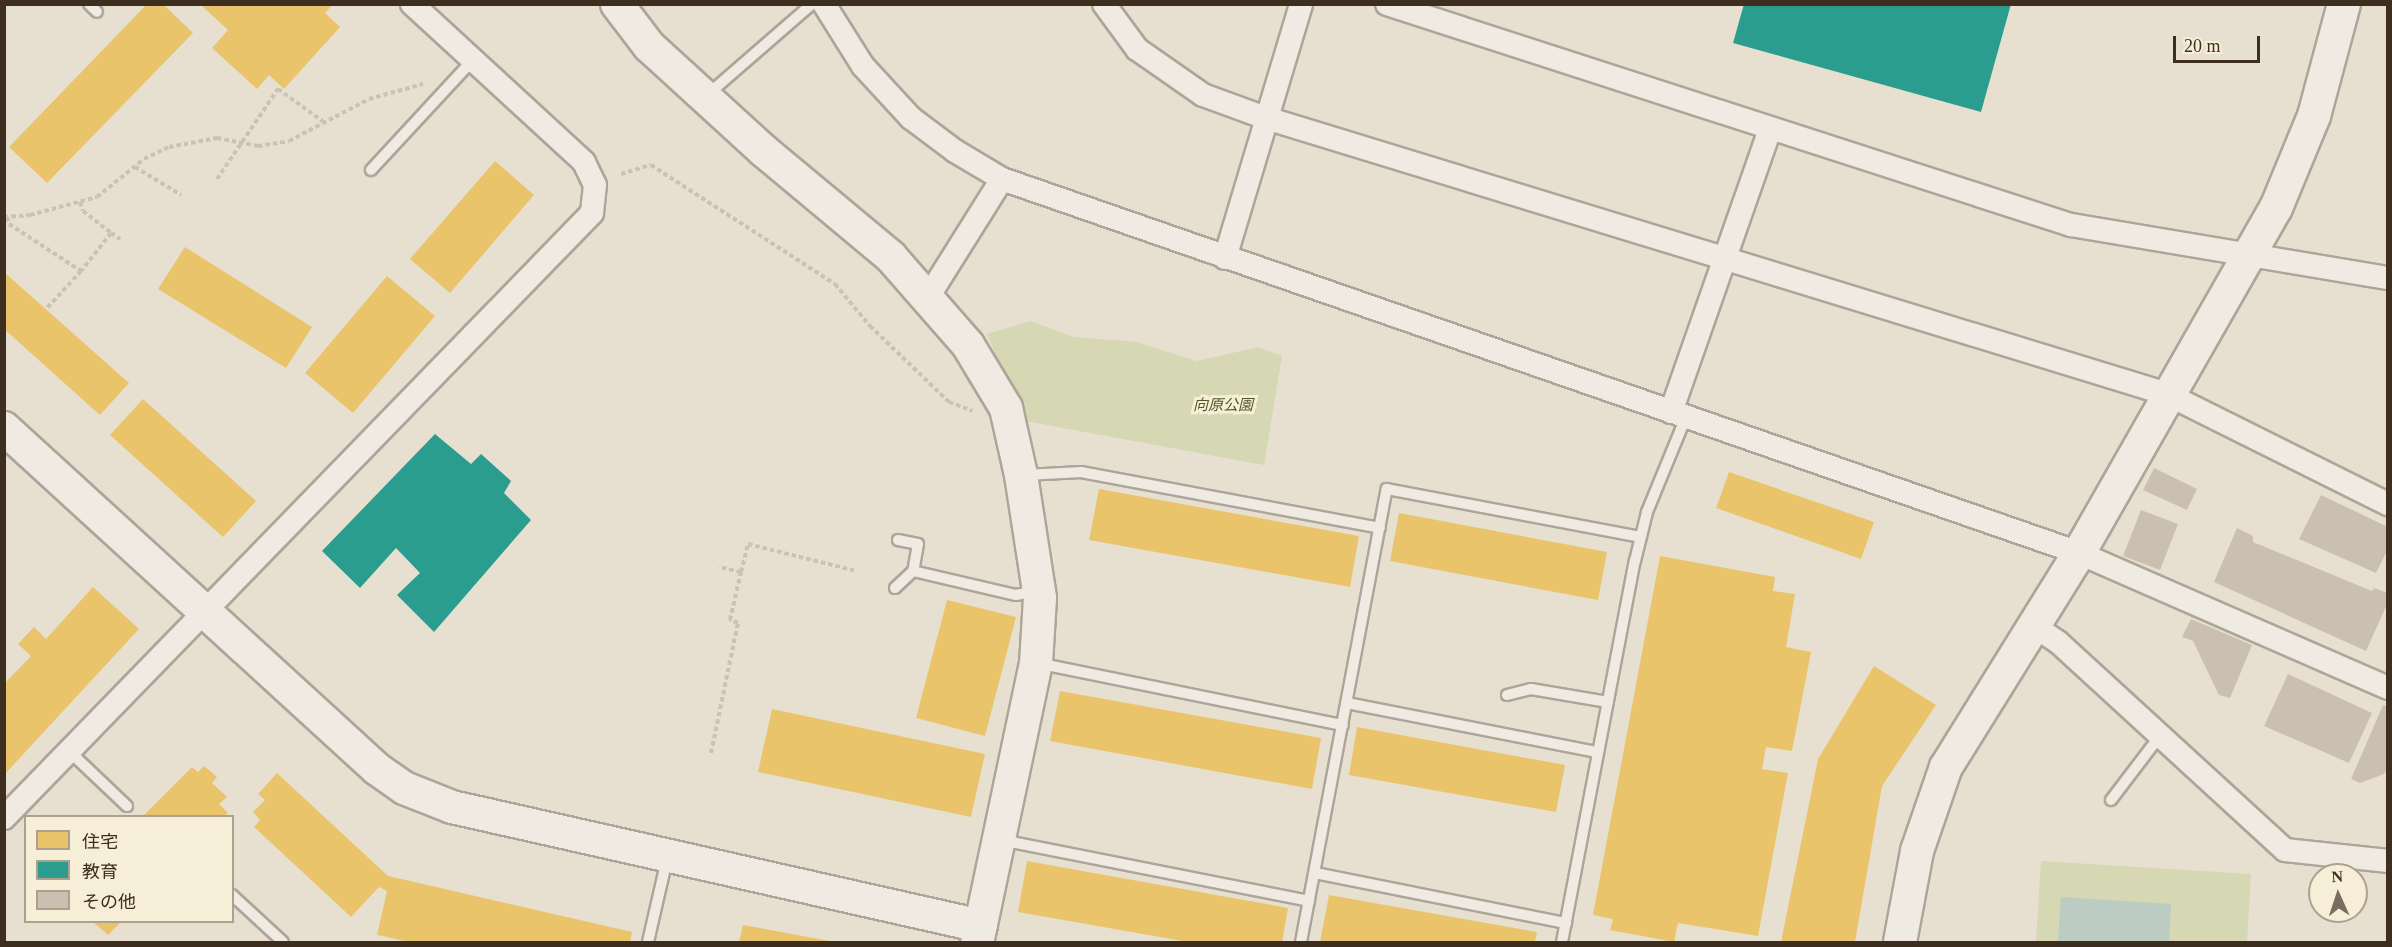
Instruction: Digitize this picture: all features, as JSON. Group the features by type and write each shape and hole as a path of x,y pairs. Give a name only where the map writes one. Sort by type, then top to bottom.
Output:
{"street":[{"path":"4,818 207,614 592,213 595,185 584,162 412,4"},
{"path":"4,428 377,769 404,788 452,807 668,856 979,934 1036,663 1039,590 1022,475 1006,408 968,345 928,297 883,251 764,151 649,45 617,4"},
{"path":"824,4 863,66 911,118 955,152 1002,179 2079,553 2388,688"},
{"path":"1104,4 1137,49 1203,95 1266,118 2167,394 2388,504"},
{"path":"1225,258 1301,4"},
{"path":"1387,4 2071,225 2388,278"},
{"path":"1899,942 1917,851 1946,766 2079,553 2167,394 2250,256 2299,158 2344,4"},
{"path":"1678,414 1723,259 1770,129"},
{"path":"928,297 1002,179"},
{"path":"2034,626 2058,642 2159,737 2285,850 2388,861"}],"lane":[{"path":"706,96 813,4"},
{"path":"371,170 473,60"},
{"path":"1562,942 1640,537 1678,414"},
{"path":"1022,475 1081,472 1380,528"},
{"path":"1301,942 1387,489 1640,537"},
{"path":"895,588 913,571 918,544 898,540"},
{"path":"913,571 1016,595 1039,590"},
{"path":"1036,663 1343,725"},
{"path":"1508,695 1531,689 1608,702"},
{"path":"1347,703 1597,752"},
{"path":"2111,800 2159,737"},
{"path":"69,751 127,806"},
{"path":"998,839 1309,902"},
{"path":"648,942 668,856"},
{"path":"1315,873 1566,922"},
{"path":"234,897 283,942"}],"path":[{"path":"81,271 9,224 6,217 30,216 97,197 135,167 169,147 217,138 258,146 289,141 369,99 442,81 448,87"},
{"path":"216,178 278,89 324,122"},
{"path":"621,174 651,165 835,284 870,326 949,402 971,411 1006,408"},
{"path":"135,167 181,195"},
{"path":"80,202 82,211 120,239"},
{"path":"46,309 81,271 111,233"},
{"path":"711,753 738,623 730,620 748,544 856,571"},
{"path":"719,567 741,572"}],"green space":[{"name":"向原公園","path":"1030,321 1074,337 1137,342 1196,361 1259,347 1282,356 1264,465 1025,421 987,334"},
{"path":"2041,861 2251,874 2247,942 2036,942"}],"shaded area":[{"path":"2061,897 2171,904 2169,942 2058,942"}],"building: 住宅":[{"path":"147,4 163,4 193,33 47,183 9,147"},
{"path":"200,4 333,4 325,13 340,27 284,89 269,75 257,89 212,48 228,30"},
{"path":"495,161 534,195 450,293 410,259"},
{"path":"185,247 312,327 286,368 158,289"},
{"path":"4,272 129,383 100,415 4,329"},
{"path":"387,276 435,316 353,413 305,373"},
{"path":"143,399 256,501 223,537 110,435"},
{"path":"1729,472 1874,522 1861,559 1716,508"},
{"path":"1099,489 1359,536 1350,587 1089,540"},
{"path":"1399,513 1607,552 1598,600 1390,561"},
{"path":"1660,556 1775,577 1773,591 1795,594 1786,647 1811,652 1792,751 1766,747 1762,769 1788,773 1758,936 1678,923 1674,942 1610,930 1613,919 1593,915"},
{"path":"93,587 139,629 4,775 4,684 31,656 18,644 34,627 46,639"},
{"path":"947,600 1016,617 985,736 916,718"},
{"path":"1874,666 1936,705 1882,786 1855,942 1781,942 1818,759"},
{"path":"1060,691 1321,738 1312,789 1050,741"},
{"path":"772,709 985,754 971,817 758,772"},
{"path":"1357,727 1565,765 1556,812 1349,775"},
{"path":"204,766 217,777 212,783 227,797 219,804 228,813 225,815 144,815 192,767 198,772"},
{"path":"277,773 388,876 632,932 630,942 409,942 377,935 387,891 379,887 351,917 254,827 260,820 253,812 265,800 258,794"},
{"path":"1027,861 1288,908 1282,942 1188,942 1018,912"},
{"path":"1329,895 1537,932 1535,942 1320,942"},
{"path":"94,923 120,923 108,935"},
{"path":"743,925 830,941 830,942 739,942"}],"building: 教育":[{"path":"1744,4 2011,4 1981,112 1733,43"},
{"path":"435,434 471,464 481,454 511,481 504,493 531,520 434,632 397,595 420,573 396,548 360,588 322,551"}],"building: その他":[{"path":"2154,468 2197,489 2187,510 2143,490"},
{"path":"2321,495 2388,527 2388,549 2376,573 2299,539"},
{"path":"2141,510 2178,524 2160,570 2123,556"},
{"path":"2237,528 2253,536 2253,542 2372,591 2374,588 2388,593 2388,602 2366,651 2214,582"},
{"path":"2191,619 2252,645 2230,698 2219,695 2193,641 2182,637"},
{"path":"2288,674 2372,713 2349,763 2264,726"},
{"path":"2383,705 2388,707 2388,768 2384,774 2360,783 2351,779"}]}
